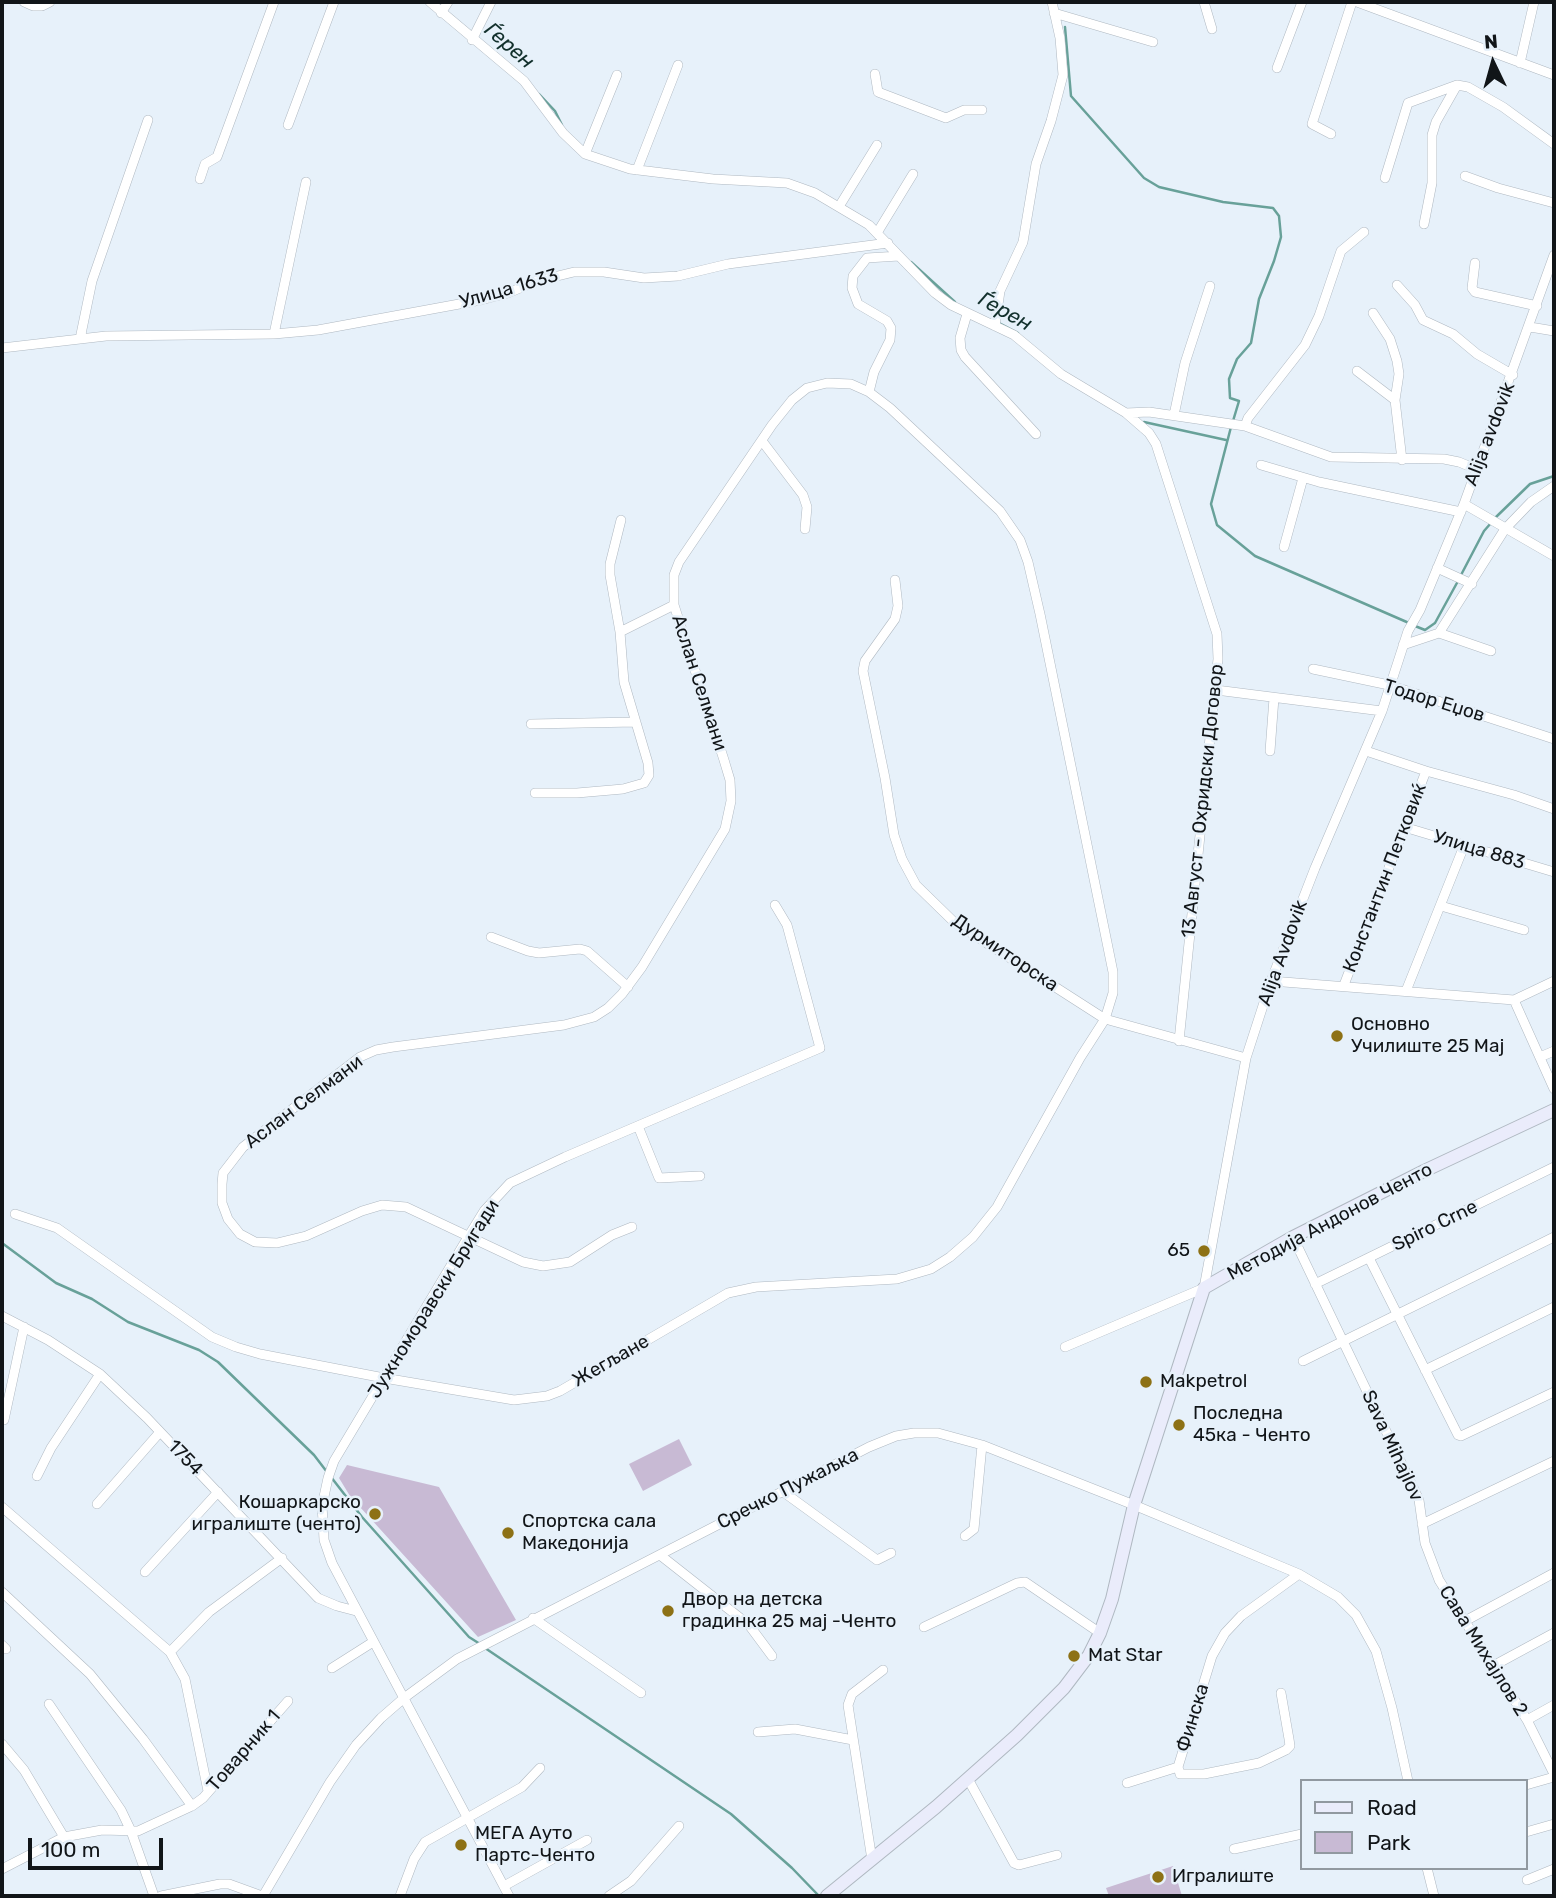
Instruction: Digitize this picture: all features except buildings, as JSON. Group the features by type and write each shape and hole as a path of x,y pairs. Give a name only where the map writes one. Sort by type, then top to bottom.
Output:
{"main road":[{"name":"Методија Андонов Ченто","path":"829,1894 1017,1735 1064,1688 1088,1655 1100,1633 1112,1600 1134,1505 1204,1288 1293,1237 1554,1110"}],"street":[{"path":"24,2 42,6 50,2"},
{"path":"200,179 205,164 217,157 274,2"},
{"path":"288,125 334,2"},
{"name":"13 Август - Охридски Договор","path":"430,2 524,81 562,133 585,154 637,170 713,179 787,183 840,205 888,243 935,293 967,314 1014,335 1060,374 1126,413 1140,424 1156,444 1216,634 1218,659 1179,1041"},
{"path":"441,13 448,2"},
{"path":"472,40 491,2"},
{"path":"995,326 1000,290 1023,242 1036,164 1063,75 1060,38 1052,2"},
{"path":"1204,2 1212,29"},
{"path":"1277,68 1302,2"},
{"path":"1520,63 1534,2"},
{"path":"1331,134 1312,124 1361,3 1554,75"},
{"path":"1054,13 1153,42"},
{"path":"637,170 678,65"},
{"path":"875,74 878,92 946,118 964,110 982,110"},
{"path":"585,154 617,75"},
{"path":"1424,223 1432,183 1433,135 1436,122 1457,85"},
{"path":"1385,178 1408,103 1457,85 1468,87 1503,107 1554,144"},
{"path":"80,339 92,281 148,120"},
{"path":"840,205 877,145"},
{"path":"877,233 913,174"},
{"path":"1465,176 1554,203"},
{"path":"274,334 306,182"},
{"path":"1241,425 1305,345 1341,251 1364,232"},
{"name":"Улица 1633","path":"2,348 152,334 274,334 326,329 481,300 573,272 604,272 644,278 678,276 729,264 888,243"},
{"name":"Alija avdovik","path":"1408,631 1420,610 1462,508 1513,375 1554,255"},
{"path":"869,392 874,372 890,340 891,328 887,321 858,304 852,288 853,276 867,258 900,256"},
{"path":"1475,263 1472,288 1475,292 1537,306"},
{"path":"1397,285 1415,305 1423,320 1452,334 1477,354 1513,375"},
{"path":"1174,415 1183,372 1210,286"},
{"path":"1373,313 1390,339 1397,361 1399,374 1395,400 1402,460"},
{"path":"967,314 960,338 961,350 1036,435"},
{"path":"1530,327 1554,331"},
{"path":"1357,371 1395,400"},
{"name":"Аслан Селмани","path":"468,1237 406,1207 382,1205 306,1236 277,1243 255,1242 240,1234 228,1219 222,1203 223,1173 243,1147 368,1053 393,1047 564,1025 594,1017 608,1008 628,986 725,829 732,802 730,780 674,605 674,575 679,562 761,441 792,400 807,388 827,383 850,384 869,392 890,408 1000,511 1020,540 1040,614 1113,972 1114,993 1105,1019"},
{"path":"1126,413 1149,412 1241,425 1331,457 1452,460 1476,469"},
{"path":"761,441 803,495 807,508 805,529"},
{"path":"1261,465 1303,478 1462,508 1482,515 1554,556"},
{"path":"1284,547 1303,478"},
{"path":"1439,633 1501,526 1554,486"},
{"path":"535,793 604,791 644,783 649,771 624,682 620,632 610,575 621,520"},
{"path":"1437,568 1469,583"},
{"name":"Дурмиторска","path":"895,580 898,606 895,619 865,661 863,671 886,778 894,835 902,859 916,885 954,922 1105,1019 1246,1058"},
{"path":"620,632 674,605"},
{"name":"Alija Avdovik","path":"1204,1288 1246,1058 1271,981 1315,868 1382,711 1408,631"},
{"path":"1403,645 1439,633 1491,651"},
{"name":"Тодор Еџов","path":"1313,669 1389,685 1554,739"},
{"path":"1216,690 1382,711"},
{"path":"1270,751 1274,698"},
{"path":"531,724 636,722"},
{"path":"1366,751 1554,809"},
{"name":"Константин Петковиќ","path":"1344,985 1426,771"},
{"name":"Улица 883","path":"1404,827 1554,872"},
{"path":"1406,992 1464,846"},
{"name":"Јужноморавски Бригади","path":"509,1896 332,1563 324,1540 322,1506 328,1478 334,1461 484,1210 510,1184 565,1157 820,1048 787,925 775,905"},
{"path":"1441,906 1524,930"},
{"path":"491,937 538,953 580,949 587,951 628,986"},
{"path":"1271,981 1514,1000 1554,981"},
{"path":"1514,1000 1554,1089"},
{"name":"Жегљане","path":"15,1214 57,1228 212,1337 260,1354 514,1400 547,1396 728,1293 755,1287 897,1279 930,1269 950,1257 973,1237 998,1207 1080,1058 1105,1019"},
{"path":"1540,1057 1554,1051"},
{"path":"638,1126 659,1178 700,1176"},
{"name":"Spiro Crne","path":"1315,1284 1554,1167"},
{"name":"Јужноморавски Бригади","path":"468,1237 523,1262 543,1266 570,1262 612,1235 632,1227"},
{"name":"Sava Mihajlov","path":"1293,1237 1419,1500 1422,1524 1554,1461"},
{"path":"1303,1361 1554,1237"},
{"path":"1369,1258 1455,1433 1461,1436 1554,1392"},
{"path":"1065,1347 1204,1288"},
{"path":"1425,1370 1554,1307"},
{"name":"1754","path":"2,1316 100,1374 160,1432 318,1598 356,1611"},
{"path":"4,1420 24,1327"},
{"path":"37,1476 51,1448 100,1374"},
{"path":"97,1504 160,1432"},
{"name":"Сречко Пужаљка","path":"263,1896 330,1782 356,1745 404,1698 457,1659 486,1642 869,1447 896,1436 938,1433 982,1445 1134,1505"},
{"path":"965,1536 974,1529 982,1445"},
{"path":"782,1491 877,1560 891,1553"},
{"path":"145,1572 218,1492"},
{"path":"1134,1505 1299,1574 1338,1597 1356,1615 1368,1634 1383,1671 1408,1779"},
{"path":"2,1507 170,1651 185,1679 208,1791"},
{"name":"Сава Михајлов 2","path":"1422,1524 1425,1543 1438,1580 1527,1720 1554,1776 1528,1784"},
{"path":"660,1555 749,1625 772,1656"},
{"path":"170,1651 209,1612 282,1558"},
{"path":"1465,1621 1554,1573"},
{"name":"Финска","path":"1281,1693 1290,1746 1286,1750 1259,1763 1204,1774 1179,1773 1178,1767 1212,1656 1226,1633 1241,1616 1299,1574"},
{"path":"924,1627 1017,1583 1026,1582 1100,1633"},
{"path":"2,1592 90,1674 143,1739 192,1806"},
{"path":"533,1618 641,1693"},
{"path":"1493,1666 1554,1633"},
{"path":"332,1668 373,1642"},
{"path":"872,1860 848,1705 849,1699 883,1670"},
{"name":"Товарник 1","path":"3,1866 64,1836 102,1830 131,1831 144,1828 192,1806 203,1798 251,1746 288,1701"},
{"path":"49,1704 121,1811 154,1896"},
{"path":"1527,1720 1554,1705"},
{"path":"758,1732 795,1729 853,1740"},
{"path":"2,1744 24,1770 64,1836"},
{"path":"1127,1783 1178,1767"},
{"path":"400,1896 414,1859 425,1842 522,1787 540,1768"},
{"path":"968,1779 1014,1863 1019,1865 1057,1855"},
{"path":"1528,1831 1554,1824"},
{"path":"609,1896 631,1881 679,1826"},
{"path":"1234,1849 1300,1834"},
{"path":"504,1886 587,1840"},
{"path":"1527,1880 1554,1869"},
{"path":"1427,1870 1433,1896"},
{"path":"161,1896 220,1884 263,1896"}],"green space":[{"path":"679,1439 692,1465 643,1491 629,1464"},
{"path":"347,1465 439,1487 516,1620 478,1637 350,1496 339,1478"},
{"name":"Игралиште","path":"1173,1866 1182,1896 1109,1896 1106,1888"}],"waterway":[{"path":"1065,27 1071,96 1144,178 1159,187 1223,202 1273,208 1279,216 1281,237 1259,299 1251,343 1237,359 1229,379 1230,398 1239,401 1233,421"},
{"name":"Ѓерен","path":"539,94 555,111 562,125"},
{"name":"Ѓерен","path":"911,262 955,302"},
{"name":"Ѓерен","path":"999,323 1018,333"},
{"path":"1144,422 1226,440"},
{"path":"1231,427 1211,504 1217,525 1255,556 1409,623"},
{"path":"1495,518 1530,484 1554,476"},
{"path":"1461,575 1491,523"},
{"path":"1415,626 1425,630 1435,623 1458,581"},
{"path":"2,1243 56,1283 92,1299 128,1322 199,1350 218,1362 314,1455 327,1472"},
{"path":"331,1477 362,1517 469,1637 480,1644"},
{"path":"485,1648 731,1814 819,1896"}],"place":[{"name":"Основно Училиште 25 Мај","path":"1337,1036"},
{"name":"65","path":"1204,1251"},
{"name":"Makpetrol","path":"1146,1382"},
{"name":"Последна 45ка - Ченто","path":"1179,1425"},
{"name":"Кошаркарско игралиште (ченто)","path":"375,1514"},
{"name":"Спортска сала Македонија","path":"508,1533"},
{"name":"Двор на детска градинка 25 мај -Ченто","path":"668,1611"},
{"name":"Mat Star","path":"1074,1656"},
{"name":"МЕГА Ауто Партс-Ченто","path":"461,1845"},
{"name":"Игралиште","path":"1158,1877"}]}
